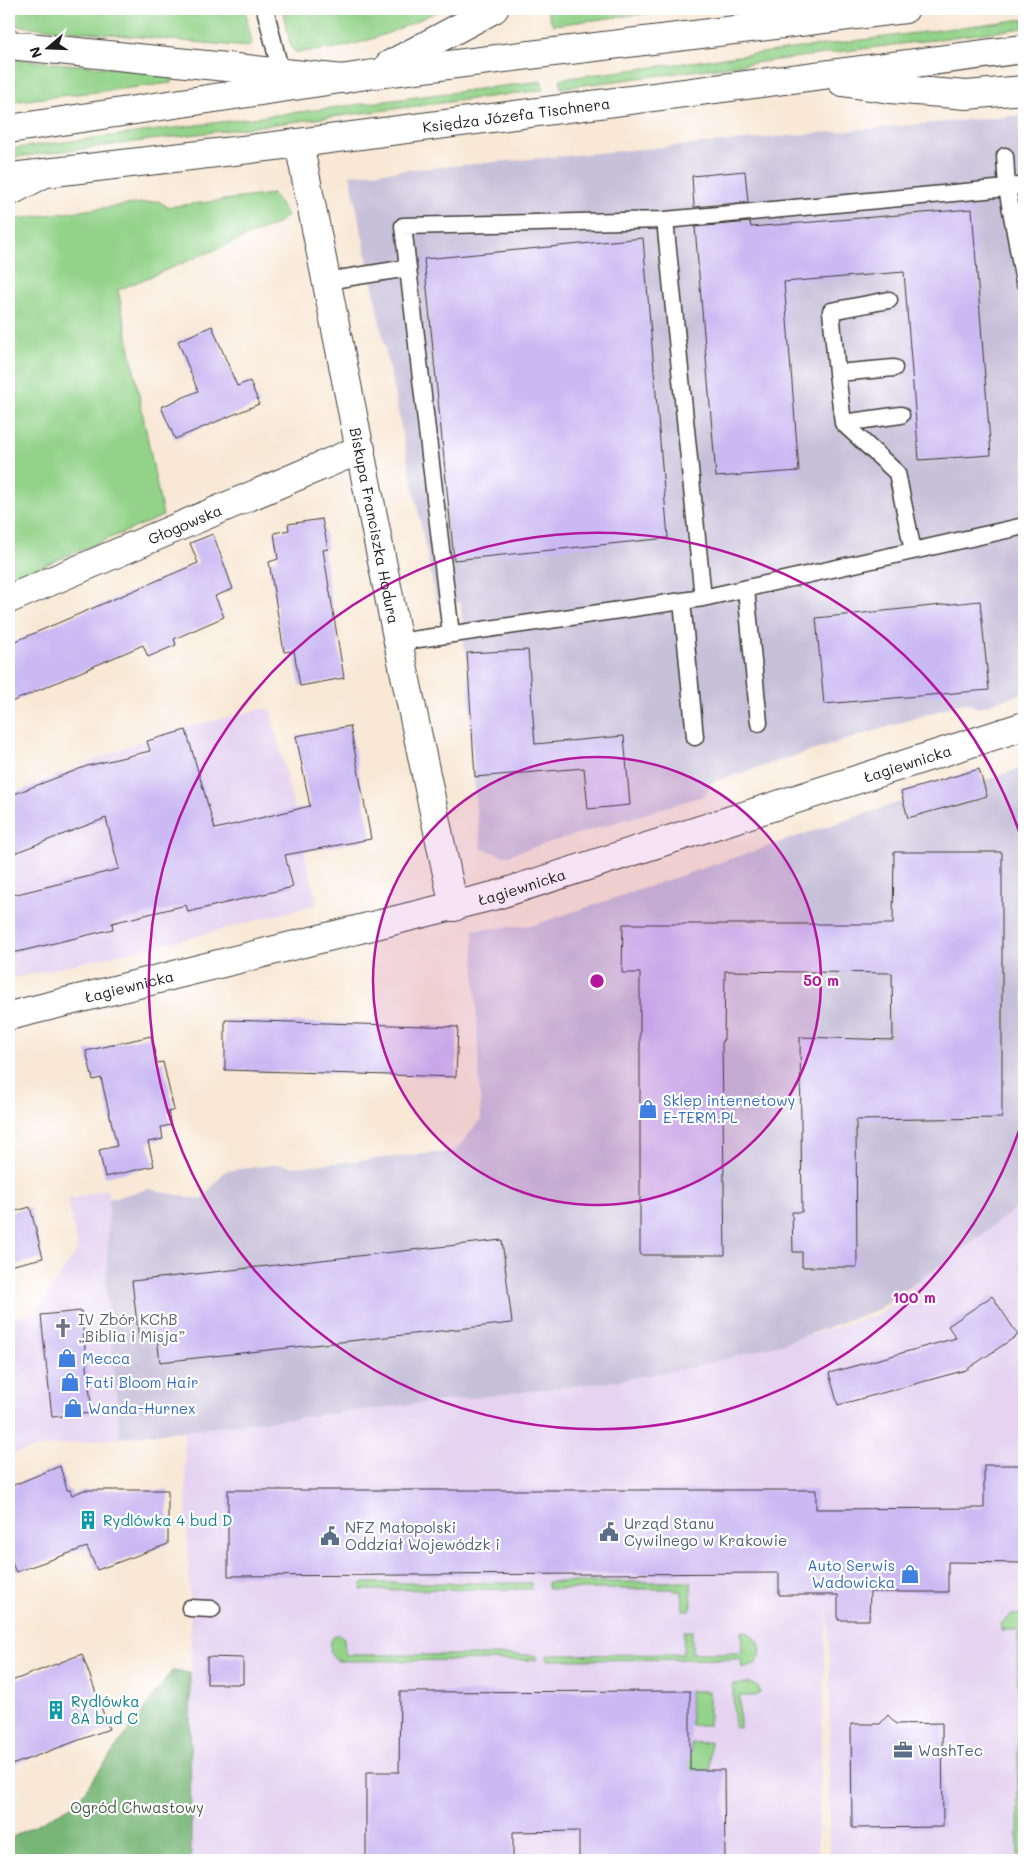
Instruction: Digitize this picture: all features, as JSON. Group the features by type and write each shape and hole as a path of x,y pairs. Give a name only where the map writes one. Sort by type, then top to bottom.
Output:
{"main road":[{"path":"9,45 281,73 355,77 414,54 494,9"},
{"path":"9,129 355,77 905,9"},
{"name":"Księdza Józefa Tischnera","path":"9,177 299,143 1024,49"},
{"path":"808,77 890,90 967,95 1024,90"},
{"name":"Biskupa Franciszka Hodura","path":"299,143 398,642 454,907"},
{"path":"9,192 46,173"},
{"name":"Głogowska","path":"9,599 361,449"},
{"name":"Łagiewnicka","path":"9,1016 454,907 1024,726"}],"lane":[{"path":"265,9 281,73"},
{"path":"1005,156 1007,188 1024,282"},
{"path":"450,634 403,226 665,220 1024,185"},
{"path":"665,220 703,598"},
{"path":"326,281 408,268"},
{"path":"889,300 831,311 843,423 897,473 913,551"},
{"path":"837,373 894,368"},
{"path":"843,423 901,415"},
{"path":"398,642 703,598 1024,526"},
{"path":"746,589 758,723"},
{"path":"682,601 695,737"},
{"path":"190,1608 212,1609"}],"shaded area":[{"path":"1024,115 1024,693 977,708 966,702 713,782 706,795 505,856 482,849 476,810 467,653 464,647 461,602 437,604 350,175"},
{"path":"262,709 270,709 317,904 194,937 9,979 9,795 144,740 178,729"},
{"path":"1024,767 1024,1201 965,1248 879,1309 791,1341 694,1367 608,1382 120,1438 106,1287 109,1199 149,1189 201,1200 225,1171 279,1164 294,1167 455,1151 481,1119 473,930 534,925 903,801 909,818 985,797 983,781"},
{"path":"107,1189 109,1199 106,1287 120,1438 47,1446 9,1454 9,1319 34,1313 78,1250 68,1200"},
{"path":"1024,1200 1024,1860 829,1860 830,1660 827,1603 817,1860 190,1860 191,1637 184,1430 609,1382 791,1341 880,1314 959,1248"}],"green space":[{"path":"9,9 245,9 252,43 249,47 9,25"},
{"path":"282,9 442,9 388,33 354,44 316,51 295,52 291,47"},
{"path":"546,9 682,9 553,25"},
{"path":"1024,19 1024,28 561,88 560,79"},
{"path":"9,59 170,73 171,83 9,102"},
{"path":"542,81 543,90 9,158 9,149"},
{"path":"273,194 287,215 279,223 118,290 163,516 9,580 9,222 16,219 158,201 168,207"},
{"path":"548,1582 691,1582 691,1610 683,1610 682,1591 674,1591 673,1589 548,1589"},
{"path":"362,1583 531,1583 532,1589 361,1590"},
{"path":"1024,1614 1024,1860 1018,1860 1018,1630 1001,1630 1001,1624 1011,1615"},
{"path":"684,1631 692,1631 692,1653 742,1653 741,1631 747,1633 752,1635 759,1643 759,1659 755,1664 742,1668 741,1659 547,1660 547,1655 683,1654"},
{"path":"338,1634 344,1638 345,1655 536,1655 536,1660 337,1661 332,1656 330,1646 334,1636"},
{"name":"Ogród Chwastowy","path":"172,1671 190,1673 191,1860 9,1860 9,1839 75,1804"},
{"path":"750,1683 758,1686 760,1693 756,1696 739,1696 740,1728 734,1727 733,1684"},
{"path":"690,1691 709,1691 709,1725 691,1725"},
{"path":"710,1742 710,1770 681,1770 681,1754 691,1753 691,1743"}],"building":[{"path":"745,171 748,202 694,207 692,176"},
{"path":"972,209 991,455 919,460 904,272 784,282 799,471 716,477 695,227 750,222 751,227"},
{"path":"643,238 668,538 454,560 424,259"},
{"path":"212,326 237,386 250,381 259,404 175,439 161,407 198,391 178,341"},
{"path":"322,519 328,549 323,550 344,678 300,686 294,651 284,652 269,562 278,559 274,533 289,530 288,524"},
{"path":"213,534 233,589 215,596 224,617 174,639 176,645 148,657 143,645 9,703 9,644 198,563 190,543"},
{"path":"980,601 989,690 824,704 816,618"},
{"path":"528,650 535,744 624,736 630,805 588,809 584,768 475,777 467,653"},
{"path":"350,726 371,839 285,855 293,887 188,912 186,905 112,923 113,929 9,954 9,896 119,869 106,818 9,855 9,796 87,766 150,751 147,741 186,730 215,829 310,806 296,736"},
{"path":"979,769 987,796 908,818 901,792"},
{"path":"894,852 1002,852 1002,1118 856,1120 857,1267 802,1267 802,1252 793,1252 792,1212 802,1212 800,1037 893,1040 892,973 725,971 724,1040 722,1040 725,1255 640,1255 640,973 622,973 623,924 893,924"},
{"path":"225,1020 458,1027 456,1077 225,1070"},
{"path":"151,1036 157,1063 163,1062 174,1110 168,1112 171,1125 161,1127 163,1139 148,1142 154,1166 105,1177 99,1150 117,1146 101,1078 93,1080 86,1051"},
{"path":"30,1207 43,1258 9,1266 9,1213"},
{"path":"502,1240 512,1323 160,1362 157,1338 139,1340 132,1281"},
{"path":"992,1296 1018,1335 966,1370 838,1405 829,1373 956,1338 948,1326"},
{"path":"81,1311 92,1413 52,1417 41,1315"},
{"path":"984,1465 1024,1465 1024,1563 948,1562 948,1592 870,1592 869,1620 838,1620 838,1595 779,1595 779,1573 228,1576 228,1490 816,1490 816,1509 984,1508"},
{"name":"Rydlówka 4 bud D","path":"60,1466 67,1490 70,1490 72,1495 84,1490 168,1490 168,1544 97,1570 87,1547 16,1572 9,1557 9,1487"},
{"name":"Rydlówka 8A bud C","path":"82,1654 109,1729 9,1766 9,1682"},
{"path":"207,1657 243,1658 243,1684 207,1684"},
{"path":"690,1691 690,1770 724,1770 725,1860 579,1860 579,1831 513,1832 513,1860 366,1860 366,1772 399,1772 400,1692"},
{"path":"888,1715 896,1724 942,1723 943,1827 852,1828 851,1724 880,1724"}],"place":[{"name":"Sklep internetowy E-TERM.PL","path":"648,1109"},
{"name":"IV Zbór KChB „Biblia i Misja”","path":"63,1328"},
{"name":"Mecca","path":"67,1358"},
{"name":"Fati Bloom Hair","path":"70,1382"},
{"name":"Wanda-Hurnex","path":"73,1408"},
{"name":"Rydlówka 4 bud D","path":"88,1520"},
{"name":"Urząd Stanu Cywilnego w Krakowie","path":"609,1532"},
{"name":"NFZ Małopolski Oddział Wojewódzk i","path":"330,1536"},
{"name":"Auto Serwis Wadowicka","path":"910,1574"},
{"name":"Rydlówka 8A bud C","path":"56,1710"},
{"name":"WashTec","path":"903,1750"}]}
